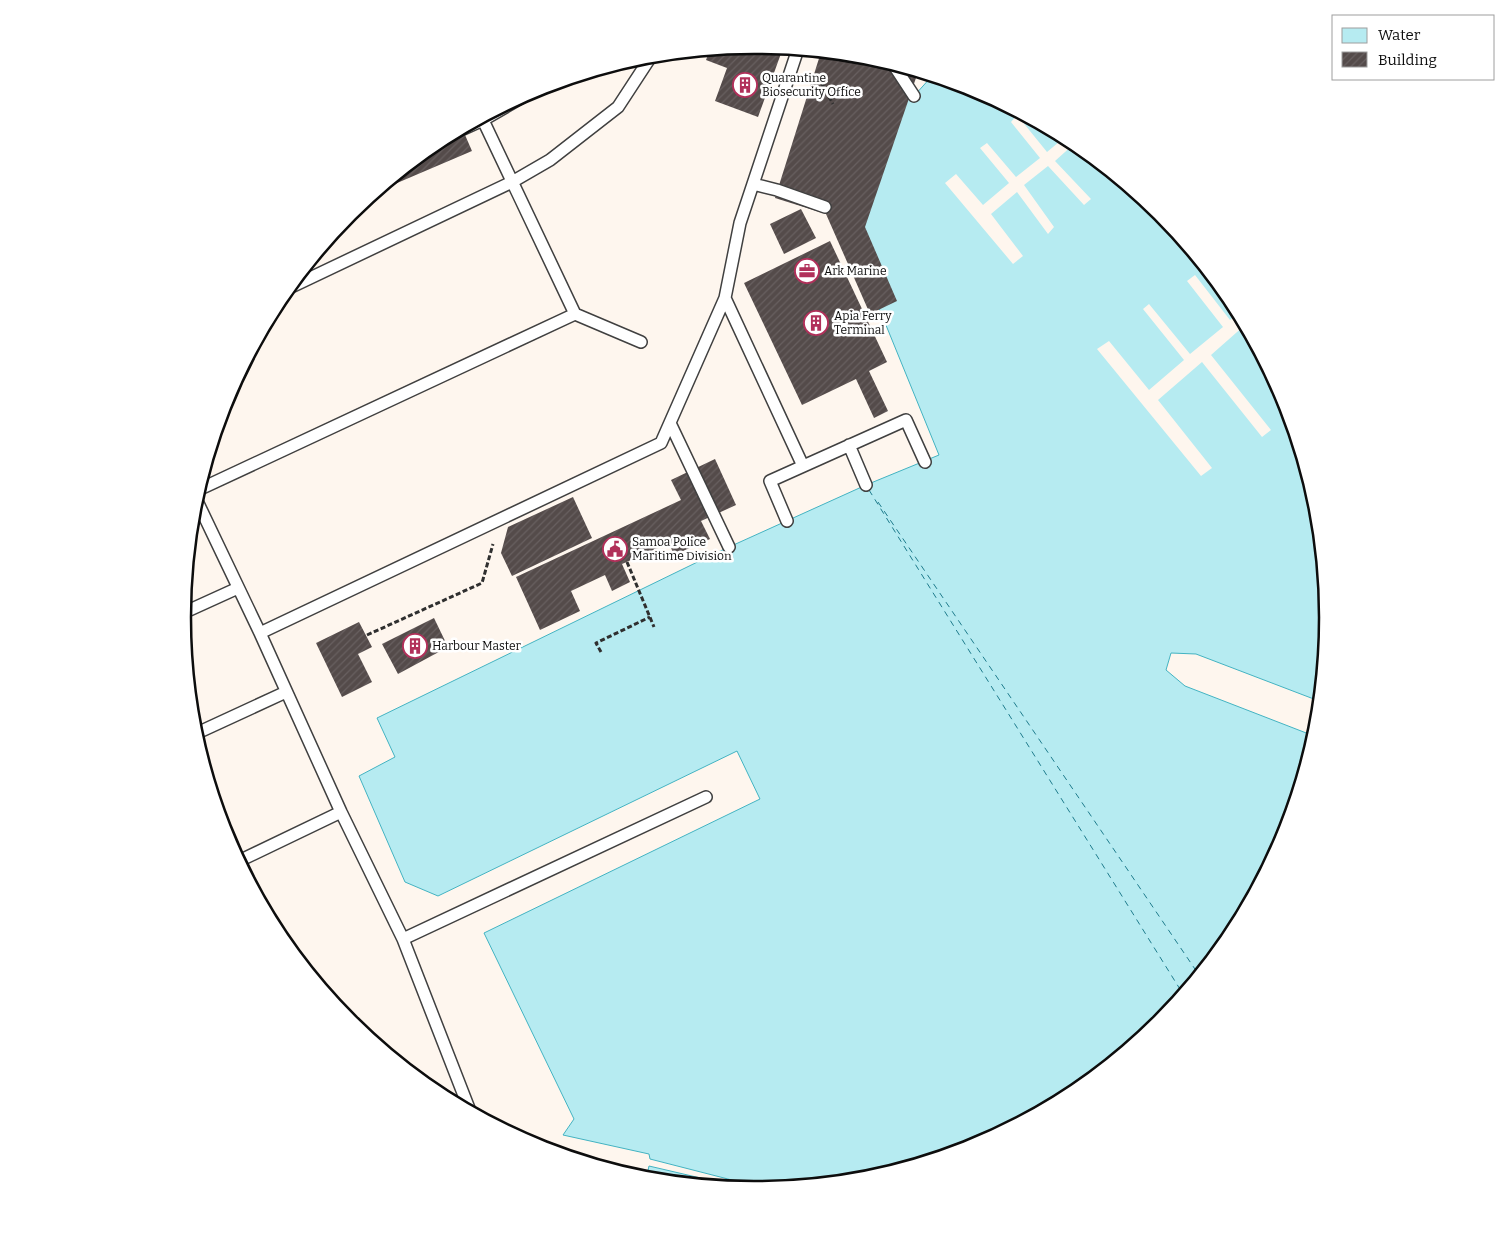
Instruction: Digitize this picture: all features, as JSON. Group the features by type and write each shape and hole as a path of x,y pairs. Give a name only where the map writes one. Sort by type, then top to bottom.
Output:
{"lane":[{"path":"260,633 661,443 725,298 740,223 796,55"},
{"path":"302,282 512,182 550,160 618,107 646,65"},
{"path":"899,72 914,96"},
{"path":"484,123 575,314 641,342"},
{"path":"754,184 825,206"},
{"path":"307,275 309,279"},
{"path":"725,298 803,466"},
{"path":"207,486 575,314"},
{"path":"787,520 770,481 906,420 924,462"},
{"path":"670,423 729,547"},
{"path":"849,446 866,485"},
{"path":"202,511 260,633 341,812 403,939 466,1102"},
{"path":"191,609 238,588"},
{"path":"203,730 286,692"},
{"path":"403,939 706,797"},
{"path":"245,858 341,812"}],"path":[{"path":"790,74 822,84 834,104"},
{"path":"367,635 482,582 495,536"},
{"path":"627,562 654,627"},
{"path":"601,652 596,642 650,617"}],"water":[{"path":"927,81 936,84 1004,112 1037,129 1068,149 1098,170 1154,219 1179,246 1224,304 1261,368 1289,436 1300,472 1314,544 1318,581 1318,654 1314,691 1313,699 1196,654 1171,653 1166,670 1185,686 1307,733 1289,799 1276,833 1261,867 1243,899 1224,931 1202,961 1154,1016 1127,1041 1098,1065 1037,1106 971,1138 936,1151 901,1162 829,1176 792,1180 734,1180 650,1159 649,1154 563,1135 574,1119 484,933 760,799 737,751 438,896 405,882 359,776 395,757 377,718 718,552 866,485 939,455 870,286 839,221 881,115 914,96"},
{"path":"649,1166 701,1178 681,1176 648,1170"}],"pier":[{"path":"1015,118 1022,121 1047,152 1058,143 1068,149 1055,161 1091,199 1084,205 1048,166 1024,185 1054,227 1048,234 1017,192 991,214 1023,256 1013,264 945,183 956,174 983,205 1009,183 980,148 987,143 1016,177 1040,158 1011,122"},
{"path":"1195,275 1230,320 1232,318 1239,330 1211,355 1271,430 1262,437 1202,362 1158,400 1212,468 1201,476 1097,349 1109,341 1149,390 1184,360 1143,309 1149,304 1190,354 1223,327 1187,281"}],"building":[{"name":"Quarantine Biosecurity Office","path":"718,55 781,55 758,117 715,101 727,68 706,60 707,56"},
{"path":"819,58 865,65 916,78 865,227 897,301 870,314 826,214 775,198"},
{"path":"465,134 472,151 395,184 412,170"},
{"path":"801,209 816,238 784,254 770,224"},
{"name":"Apia Ferry Terminal","path":"830,241 887,362 869,371 888,411 874,418 856,379 802,405 744,283"},
{"name":"Samoa Police Maritime Division","path":"715,459 736,505 701,521 710,539 674,555 669,543 622,564 630,582 612,591 605,575 571,591 580,611 540,630 516,577 681,500 671,480"},
{"path":"573,497 592,538 512,576 501,553 508,527"},
{"name":"Harbour Master","path":"434,618 448,647 398,674 382,644"},
{"path":"359,622 372,647 358,654 372,682 342,697 316,643"}],"ferry route":[{"path":"869,490 1180,988"},
{"path":"878,502 1195,969"}],"place":[{"name":"Quarantine Biosecurity Office","path":"745,85"},
{"name":"Ark Marine","path":"807,271"},
{"name":"Apia Ferry Terminal","path":"816,323"},
{"name":"Samoa Police Maritime Division","path":"615,549"},
{"name":"Harbour Master","path":"415,646"}]}
